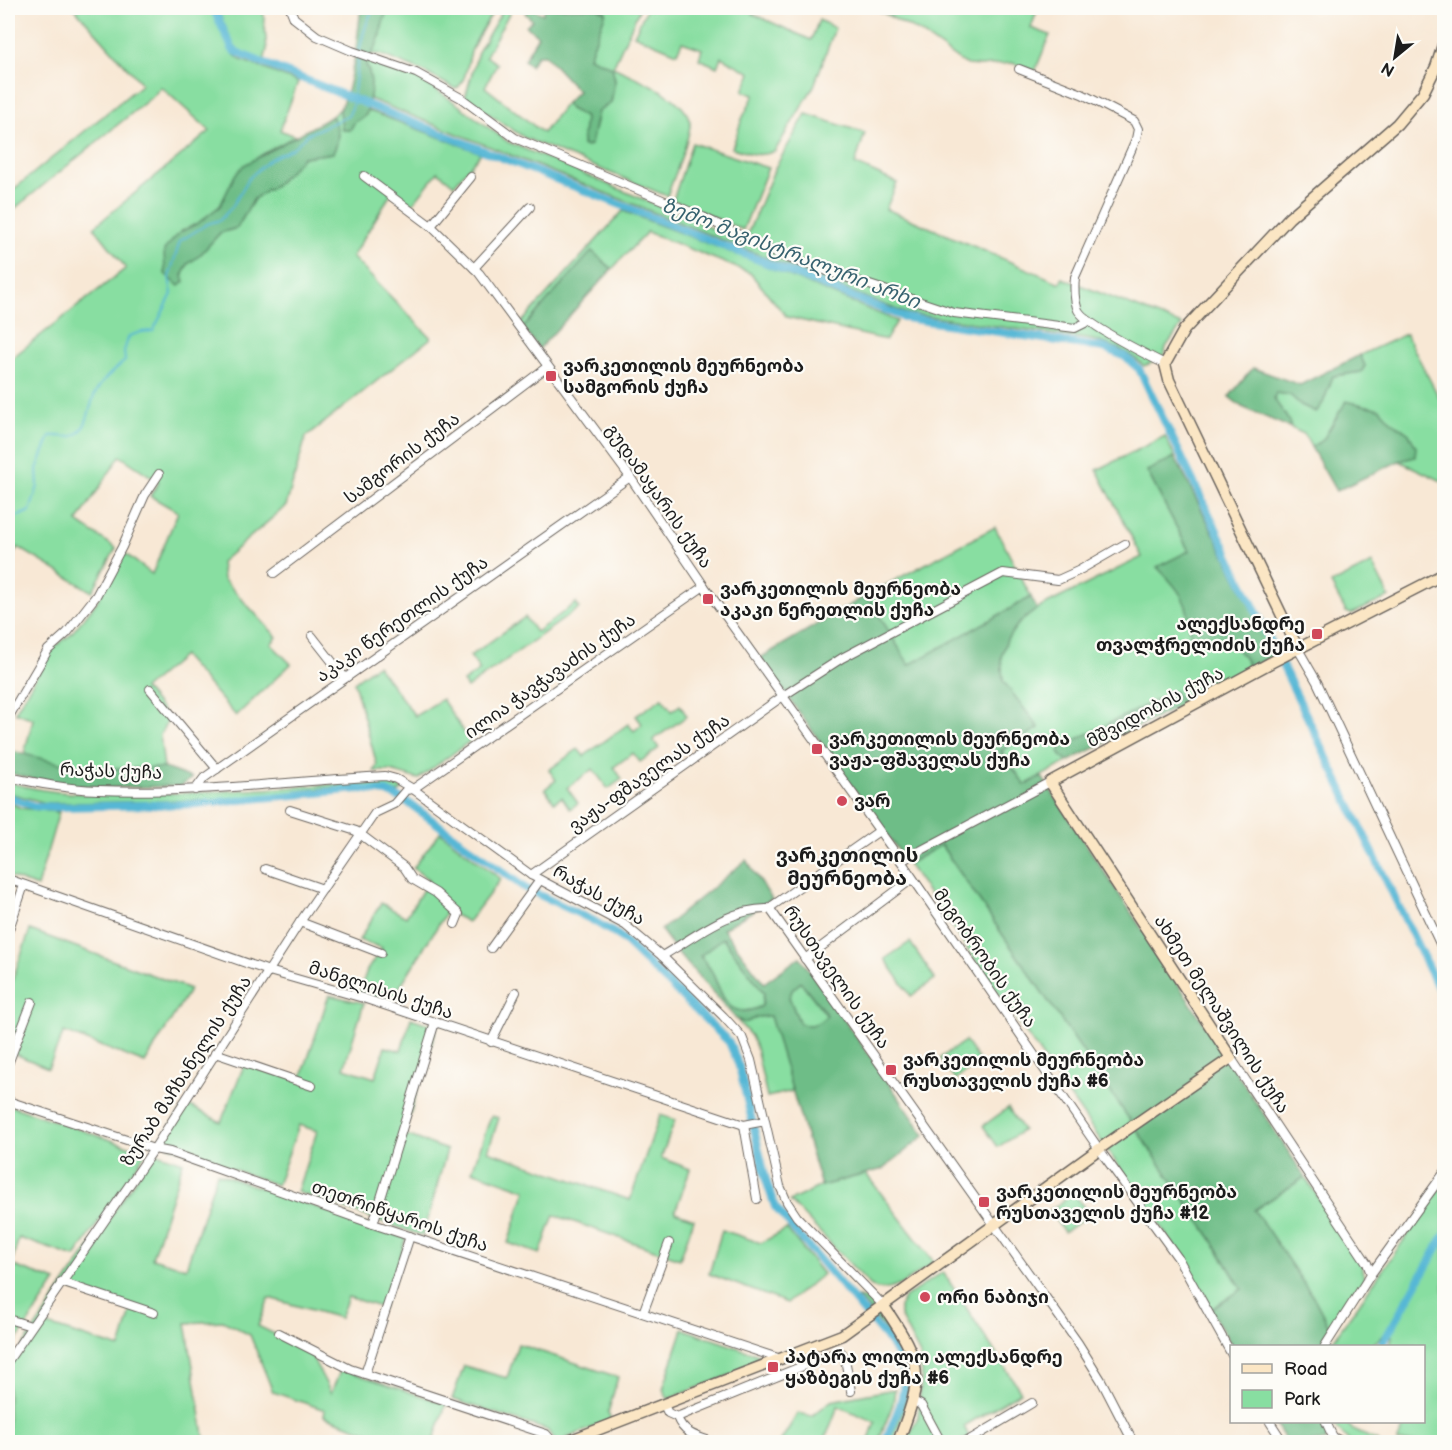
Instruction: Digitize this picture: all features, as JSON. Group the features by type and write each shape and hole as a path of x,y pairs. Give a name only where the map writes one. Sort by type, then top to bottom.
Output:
{"street":[{"path":"290,8 294,18 317,36 416,73 460,98 515,138 703,217 782,256 954,313 1075,328 1089,321"},
{"path":"1444,42 1436,67 1423,93 1397,124 1289,218 1184,330 1165,364 1169,380 1294,652 1317,682 1444,952"},
{"path":"1019,69 1082,94 1134,121 1138,129 1132,149 1075,278 1074,290 1078,310 1089,321 1165,364"},
{"name":"გუდამაყარის ქუჩა","path":"363,176 431,226 474,268 630,477 704,586 901,861"},
{"path":"431,226 471,177"},
{"path":"474,268 530,207"},
{"name":"სამგორის ქუჩა","path":"274,573 547,367"},
{"path":"8,718 48,650 67,633 96,596 122,547 145,495 159,474"},
{"name":"აკაკი წერეთლის ქუჩა","path":"195,790 204,778 630,477"},
{"name":"ვაჟა-ფშაველას ქუჩა","path":"531,875 783,696 842,658 1003,573 1058,580 1125,544"},
{"name":"მშვიდობის ქუჩა","path":"901,861 1444,574"},
{"name":"ილია ჭავჭავაძის ქუჩა","path":"394,804 409,790 704,586"},
{"path":"312,636 345,678"},
{"path":"150,689 217,769"},
{"name":"რაჭას ქუჩა","path":"8,777 52,786 98,790 195,790 385,776 396,779 531,875 625,925 662,956 742,1037 751,1060 762,1121 787,1203 797,1217 880,1307 908,1344 915,1361 917,1377 913,1401 898,1443"},
{"name":"ახმეთ მელაშვილის ქუჩა","path":"1050,782 1367,1263 1371,1274"},
{"name":"ზურაბ მაჩხანელის ქუჩა","path":"8,1361 154,1149 300,922 360,834 375,813 394,804"},
{"path":"290,810 360,834 404,867 412,879 436,893 459,914 455,924"},
{"name":"რუსთაველის ქუჩა","path":"879,831 770,909 1083,1350 1133,1443"},
{"name":"მეგობრობის ქუჩა","path":"901,861 1099,1149 1178,1258 1230,1351"},
{"path":"265,869 323,889"},
{"name":"მანგლისის ქუჩა","path":"8,879 269,971 363,998 746,1125"},
{"path":"805,959 912,879"},
{"path":"491,948 540,880"},
{"path":"8,932 24,885"},
{"path":"662,956 704,929 752,909 770,909"},
{"path":"300,922 381,953"},
{"path":"491,1042 516,992"},
{"path":"8,1064 32,1002"},
{"path":"373,1224 435,1022"},
{"path":"215,1053 312,1086"},
{"path":"567,1443 842,1335 1099,1149 1231,1058"},
{"name":"თეთრიწყაროს ქუჩა","path":"8,1101 154,1149 170,1152 373,1224 782,1360"},
{"path":"758,1199 746,1125 762,1121"},
{"path":"1326,1345 1371,1274 1444,1173"},
{"path":"365,1374 410,1236"},
{"path":"643,1313 669,1243"},
{"path":"61,1282 154,1313"},
{"path":"8,1319 31,1326"},
{"path":"279,1333 350,1369 546,1434 553,1443"},
{"path":"677,1418 835,1353 842,1353 845,1359 851,1391"},
{"path":"913,1401 921,1405 941,1443"},
{"path":"966,1443 1032,1403"},
{"path":"664,1405 668,1413 677,1418 680,1427 713,1443"},
{"path":"1270,1423 1283,1443"},
{"path":"1326,1423 1332,1440 1343,1443"}],"green space":[{"path":"74,8 210,8 231,51 239,59 298,82 280,130 295,136 261,155 227,193 220,206 198,223 180,232 183,274 188,264 200,255 220,233 237,228 254,199 278,183 303,157 333,153 338,134 332,116 340,109 342,130 350,130 354,123 366,115 367,110 481,153 454,185 438,172 410,207 392,192 352,257 431,338 306,437 286,506 221,562 223,579 277,637 271,644 291,664 236,716 183,656 144,689 169,718 160,735 164,768 156,770 83,769 24,755 33,719 15,712 53,648 70,635 96,603 123,552 152,574 178,512 150,496 159,482 120,456 77,522 116,548 92,592 18,547 8,564 8,361 126,268 94,227 210,131 161,87 153,96 8,214 8,194 142,84"},
{"path":"217,8 263,8 267,50 264,61 241,52 234,46"},
{"path":"361,8 389,8 376,47 366,65 371,83 366,115 354,123 350,130 342,130 340,109 355,57"},
{"path":"389,8 496,8 475,43 465,76 456,89 422,71 379,54 369,54 381,35 383,18"},
{"path":"504,8 512,8 486,56 497,64 485,87 543,133 566,103 570,109 585,117 582,145 587,147 591,144 598,111 611,103 615,80 612,67 589,57 606,12 597,8 640,8 613,67 658,88 679,104 690,122 688,137 667,196 525,138 465,98 478,52"},
{"path":"530,8 543,14 545,8 597,8 606,12 589,57 612,67 615,80 611,103 598,111 591,144 587,147 582,145 585,117 570,109 566,103 578,91 545,55 537,55 530,66 524,60 538,36 526,26 532,20 525,13"},
{"path":"647,8 755,8 753,14 811,40 819,20 835,28 814,86 775,151 759,154 732,148 742,119 754,95 743,91 751,73 721,57 717,67 699,59 702,49 682,42 677,53 634,35"},
{"path":"874,8 1038,8 1031,28 1050,35 1035,71 1012,63 968,65 919,32"},
{"path":"367,60 417,77 508,142 744,242 775,168 806,114 865,133 855,164 897,183 886,209 1060,283 1062,278 1182,325 1166,347 1164,358 1144,366 1120,349 1092,340 905,313 370,99"},
{"path":"332,116 338,134 333,153 303,157 278,183 254,199 237,228 220,233 200,255 188,264 183,274 184,282 179,286 165,274 164,250 180,232 198,223 220,206 235,175 244,165"},
{"path":"692,143 768,168 743,230 673,200"},
{"path":"623,211 756,262 897,321 886,340 787,317 750,273 647,232 612,269 592,252 523,328 520,324"},
{"path":"592,251 612,269 539,349 523,328"},
{"path":"1406,334 1444,407 1444,482 1399,461 1414,457 1409,434 1379,409 1340,411 1323,440 1311,447 1304,434 1291,428 1286,416 1273,398 1276,393 1290,395 1301,405 1316,412 1323,403 1333,376 1361,372 1365,366 1360,355"},
{"path":"1360,355 1365,366 1361,372 1333,376 1323,403 1316,412 1301,405 1290,395 1276,393 1274,398 1291,428 1242,407 1229,397 1253,368 1300,385"},
{"path":"1346,401 1380,409 1391,421 1409,434 1416,447 1415,457 1399,461 1336,491 1311,447 1323,440"},
{"path":"1165,436 1175,457 1147,471 1189,551 1158,568 1176,586 1184,600 1199,642 1230,644 1240,651 1250,668 1182,705 1175,691 1062,747 1059,752 1069,761 1025,785 1001,750 1039,728 1003,681 1001,657 1007,639 1019,623 1037,609 1142,557 1097,470"},
{"path":"1175,457 1275,655 1250,668 1240,651 1230,644 1199,642 1190,634 1188,613 1182,597 1157,567 1189,551 1147,471"},
{"path":"995,527 1031,597 909,666 867,595"},
{"path":"1372,563 1389,597 1351,614 1346,612 1331,584"},
{"path":"867,595 909,665 1031,597 1037,609 1019,623 1007,639 1001,657 1003,681 1039,728 1001,751 1025,785 1042,777 1305,1177 1254,1210 1315,1300 1330,1328 1321,1345 1231,1345 1210,1310 1242,1289 1211,1238 941,845 908,864 760,658"},
{"path":"576,603 579,608 467,688 463,682 480,670 470,656 525,617 536,632"},
{"path":"377,665 415,716 442,699 470,741 418,779 391,771 374,771 377,765 354,682"},
{"path":"1175,691 1182,705 1069,761 1059,752 1061,747"},
{"path":"662,698 672,711 680,705 687,716 653,740 659,748 640,762 633,753 614,767 622,779 608,789 593,769 567,788 578,803 570,809 562,797 554,802 545,789 556,780 549,770 578,749 584,756 628,724 634,731 642,724 636,716"},
{"path":"8,750 83,769 164,768 192,778 181,786 101,788 49,783 8,773"},
{"path":"388,781 403,789 398,793 381,789 341,787 216,799 63,803 46,803 8,793 8,782 43,790 113,795 209,792"},
{"path":"8,802 21,808 59,812 37,887 8,876"},
{"path":"440,832 501,879 468,922 447,911 389,1004 359,993 367,970 382,948 359,940 381,903 406,917 429,880 413,868"},
{"path":"941,845 1211,1238 1242,1290 1210,1310 1182,1257 908,864"},
{"path":"746,860 772,899 723,929 764,983 800,957 925,1135 883,1169 821,1186 770,1016 757,1017 745,1023 736,1019 661,930","holes":["723,938 764,993 762,1006 741,1011 734,1009 724,998 711,970 700,956","801,982 827,1015 815,1024 800,1024 789,997 793,989"]},
{"path":"30,930 190,989 145,1063 64,1032 48,1068 8,1051 8,992"},
{"path":"723,938 764,993 762,1006 741,1011 734,1009 724,998 711,970 700,956"},
{"path":"910,942 935,979 911,996 885,959"},
{"path":"801,982 827,1016 815,1024 800,1024 789,997 793,989"},
{"path":"329,995 364,1003 344,1068 375,1078 385,1047 401,1051 411,1018 437,1027 404,1134 447,1150 423,1236 297,1192 317,1131 299,1125 277,1185 169,1146 165,1140 168,1129 186,1104 221,1122 245,1063 301,1079"},
{"path":"770,1016 793,1091 767,1097 756,1048 751,1036 736,1019 745,1023 757,1017"},
{"path":"965,1041 980,1062 955,1080 940,1058"},
{"path":"8,1105 146,1152 75,1257 19,1238 11,1265 56,1281 8,1354"},
{"path":"1008,1108 1023,1130 998,1147 983,1126"},
{"path":"660,1115 675,1120 661,1158 690,1169 675,1212 694,1219 680,1259 554,1215 540,1254 508,1243 526,1190 472,1171 491,1116 499,1118 488,1151 630,1200"},
{"path":"154,1152 183,1162 152,1258 186,1268 217,1173 406,1238 383,1308 348,1297 340,1318 269,1298 258,1326 309,1351 331,1393 341,1369 446,1404 433,1442 395,1442 324,1416 325,1410 273,1392 250,1335 223,1321 186,1323 205,1442 8,1442 8,1368","holes":["67,1288 132,1308 120,1348 45,1324"]},
{"path":"866,1174 934,1262 904,1282 888,1289 872,1287 790,1201 821,1186"},
{"path":"1305,1177 1362,1264 1365,1279 1330,1328 1315,1300 1254,1210"},
{"path":"1444,1183 1444,1442 1397,1442 1406,1423 1425,1423 1425,1345 1390,1345 1392,1336 1386,1333 1372,1345 1330,1345"},
{"path":"1074,1193 1089,1215 1064,1232 1049,1211"},
{"path":"787,1229 823,1274 787,1303 709,1274 722,1230 761,1243"},
{"path":"943,1272 1021,1392 964,1426 969,1437 958,1442 906,1442 918,1417 922,1374 920,1355 900,1316 900,1307 904,1298"},
{"path":"858,1297 870,1302 884,1316 905,1353 909,1367 910,1380 909,1393 893,1442 889,1442 907,1394 909,1380 907,1366 894,1341"},
{"path":"683,1329 756,1354 762,1357 762,1363 668,1399 663,1389"},
{"path":"518,1344 618,1377 608,1413 611,1420 557,1442 547,1430 452,1399 464,1366 507,1378"},
{"path":"895,1389 893,1404 878,1442 868,1442 875,1422 838,1406 824,1442 780,1442 798,1413 812,1416 831,1401"},
{"path":"1275,1423 1322,1423 1327,1433 1326,1442 1287,1442"},
{"path":"1332,1423 1347,1423 1353,1430 1380,1442 1350,1442"}],"waterway":[{"name":"ზემო მაგისტრალური არხი","path":"213,8 233,50 243,55 885,310 906,318 1104,348 1124,356 1139,369 1444,1000"},
{"path":"8,528 14,518 30,511 38,486 37,469 50,436 71,437 82,429 99,387 125,361 124,351 129,336 153,331 172,294 169,277 180,241 207,224 220,220 232,207 249,178 270,159 293,148 308,134 348,116 352,108 364,31 374,8"},
{"path":"8,797 34,806 59,807 196,804 359,789 387,792 406,801 525,888 592,920 619,936 729,1042 739,1066 766,1180 775,1207 891,1344 898,1358 904,1382 900,1405 885,1442"},
{"name":"ზემო მაგისტრალური არხი","path":"1382,1345 1444,1236"}],"place":[{"name":"ვარკეთილის მეურნეობა სამგორის ქუჩა","path":"551,376"},
{"name":"ვარკეთილის მეურნეობა აკაკი წერეთლის ქუჩა","path":"708,599"},
{"name":"ალექსანდრე თვალჭრელიძის ქუჩა","path":"1317,634"},
{"name":"ვარკეთილის მეურნეობა ვაჟა-ფშაველას ქუჩა","path":"817,749"},
{"name":"ვარ","path":"842,801"},
{"name":"ვარკეთილის მეურნეობა რუსთაველის ქუჩა #6","path":"891,1070"},
{"name":"ვარკეთილის მეურნეობა რუსთაველის ქუჩა #12","path":"984,1202"},
{"name":"ორი ნაბიჯი","path":"925,1297"},
{"name":"პატარა ლილო ალექსანდრე ყაზბეგის ქუჩა #6","path":"773,1367"}],"district":[{"name":"ვარკეთილის მეურნეობა","path":"847,866"}]}
